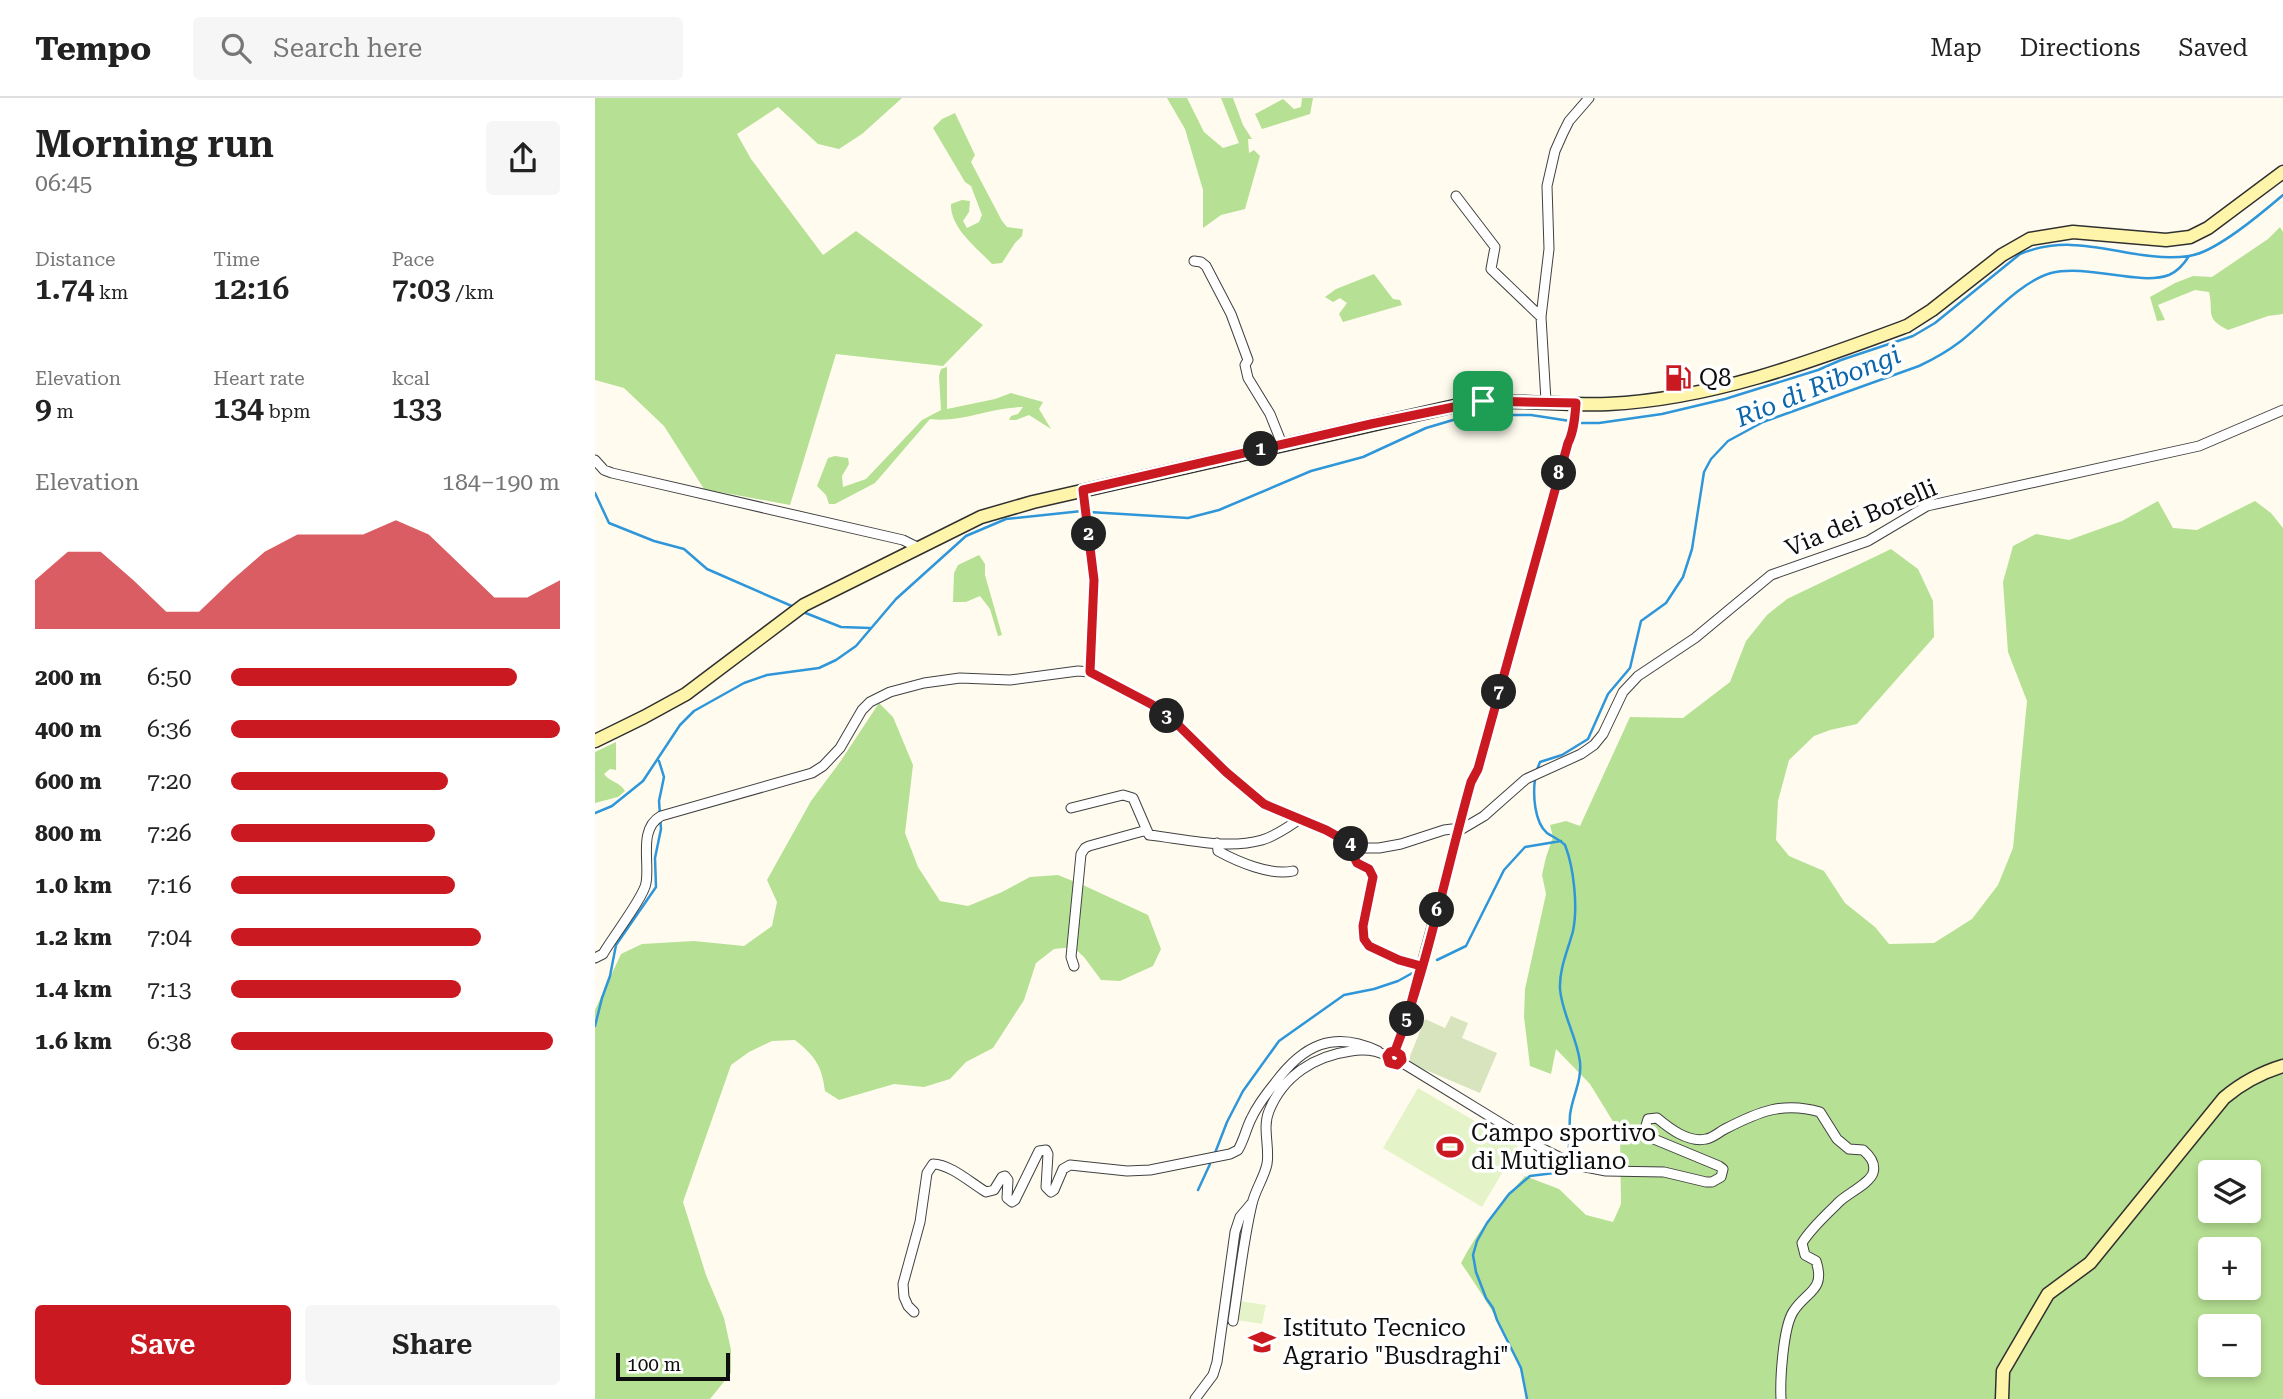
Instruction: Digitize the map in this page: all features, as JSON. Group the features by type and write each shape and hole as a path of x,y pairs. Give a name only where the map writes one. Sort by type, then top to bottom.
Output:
{"main road":[{"path":"595,741 685,694 798,609 981,517 1083,490 1459,405 1483,401 1546,401 1575,408 1671,397 1734,385 1907,326 1932,310 2002,255 2030,239 2073,232 2167,240 2190,236 2208,228 2283,172"},
{"path":"2002,1399 2003,1371 2048,1294 2090,1263 2224,1098 2242,1083 2263,1072 2283,1066"}],"street":[{"path":"1546,401 1541,317 1549,249 1546,198 1549,174 1555,151 1569,121 1589,98"},
{"path":"1456,196 1495,247 1491,269 1541,317"},
{"path":"1193,261 1206,265 1231,314 1248,359 1245,365 1248,378 1270,414 1282,444"},
{"path":"1575,408 1571,437 1478,769 1471,782 1406,1022 1387,1053 1390,1065 1401,1062 1543,1149 1575,1165 1591,1169 1664,1171 1712,1182 1721,1177 1723,1169 1720,1166 1649,1137 1645,1129 1648,1119 1657,1118 1685,1136 1706,1139 1759,1113 1792,1106 1820,1112 1837,1139 1849,1149 1863,1150 1872,1158 1874,1171 1870,1179 1840,1201 1802,1243 1805,1255 1817,1261 1820,1274 1816,1288 1793,1312 1788,1327 1781,1399"},
{"name":"Via dei Borelli","path":"1457,832 1483,816 1530,777 1581,754 1594,745 1603,734 1623,692 1638,676 1695,638 1771,575 1868,541 1927,506 2199,446 2283,410"},
{"path":"595,460 612,474 903,540 917,547"},
{"path":"1083,490 1094,580 1090,672"},
{"path":"595,958 603,954 645,889 648,835 652,824 660,817 812,773 823,766 840,748 862,710 870,702 890,692 924,683 960,678 1010,680 1078,671 1090,672 1151,704 1171,718 1255,798 1275,810 1336,835 1353,845 1360,848 1379,848 1444,830 1452,829 1457,832"},
{"path":"1071,808 1123,795 1133,798 1149,835 1230,845 1262,840 1300,819"},
{"path":"1074,965 1071,957 1081,854 1089,846 1147,830"},
{"path":"1217,843 1218,851 1272,872 1281,874 1293,871"},
{"path":"1353,845 1351,851 1357,863 1369,869 1373,877 1363,926 1364,939 1369,946 1399,960 1421,966"},
{"path":"914,1312 904,1297 903,1284 920,1222 927,1173 933,1164 949,1169 986,1192 994,1190 1005,1176 1009,1180 1007,1198 1012,1202 1042,1149 1047,1150 1048,1154 1046,1187 1051,1192 1063,1169 1070,1165 1127,1171 1150,1170 1230,1154 1237,1151 1241,1145 1259,1104 1285,1069 1304,1052 1326,1042 1339,1041 1354,1042 1387,1053"},
{"path":"1233,1321 1252,1203 1267,1162 1266,1120 1270,1109 1296,1074 1319,1059 1357,1050 1387,1053"},
{"path":"1195,1399 1213,1374 1217,1362 1235,1232 1240,1217 1252,1203"}],"green space":[{"path":"595,98 902,98 862,134 839,149 818,144 778,107 737,134 751,159 823,255 856,231 983,325 943,366 836,354 790,505 704,489 664,426 624,388 595,380"},
{"path":"1167,98 1187,98 1204,132 1223,148 1239,143 1221,98 1233,98 1243,125 1252,139 1248,139 1249,153 1254,150 1260,156 1245,209 1221,215 1203,228 1203,190 1185,129"},
{"path":"1302,98 1313,98 1310,114 1262,129 1255,114 1283,99 1294,109 1301,107"},
{"path":"955,113 975,155 971,162 1002,221 1007,227 1023,229 1022,236 1002,263 992,264 972,244 952,213 951,204 962,200 970,201 969,212 963,221 967,228 979,222 982,215 971,186 965,182 933,128 942,119"},
{"path":"2280,227 2283,232 2283,314 2268,316 2228,330 2220,326 2211,314 2209,292 2195,290 2158,305 2165,320 2157,321 2150,297 2193,276 2212,277 2268,239"},
{"path":"1374,274 1393,299 1400,300 1402,305 1343,322 1339,314 1347,303 1340,298 1333,302 1325,297 1336,289"},
{"path":"947,367 947,409 1011,393 1043,402 1039,409 1051,429 1029,415 1009,420 1023,407 953,419 930,419 875,483 835,504 829,504 826,495 817,486 828,458 848,458 849,464 842,476 843,487 866,479 922,420 941,410 939,376 941,369"},
{"path":"2158,501 2173,528 2197,530 2255,501 2271,513 2283,528 2283,1399 1527,1399 1519,1364 1511,1346 1492,1310 1461,1263 1482,1228 1525,1176 1559,1189 1586,1215 1613,1222 1621,1204 1620,1133 1590,1084 1556,1049 1551,1074 1530,1066 1524,1017 1525,989 1546,894 1542,875 1553,837 1550,825 1566,821 1580,826 1630,717 1683,718 1730,682 1746,641 1767,615 1787,599 1891,549 1918,569 1933,601 1934,637 1857,724 1814,736 1789,760 1778,801 1776,840 1789,856 1824,871 1845,903 1875,927 1889,944 1934,943 1972,919 1998,885 2013,848 2027,701 2008,652 2003,582 2013,546 2036,534 2069,540 2122,521"},
{"path":"979,555 985,564 985,575 1002,635 998,636 990,609 980,596 966,602 953,602 954,573 958,565"},
{"path":"879,703 893,717 913,765 905,833 918,867 940,901 968,906 1030,877 1058,875 1148,915 1161,949 1153,966 1120,981 1101,980 1073,947 1054,949 1036,963 1024,1000 993,1048 966,1062 950,1079 924,1087 894,1084 839,1100 825,1091 816,1062 795,1040 772,1041 749,1052 731,1065 683,1202 706,1275 724,1318 731,1350 731,1373 710,1399 595,1399 595,1010 621,954 642,944 694,941 744,946 772,926 777,902 767,880 811,801"},
{"path":"616,742 616,770 610,769 604,774 625,791 618,797 595,803 595,752"},
{"path":"1451,1016 1468,1023 1462,1038 1497,1053 1480,1093 1414,1065 1410,1060 1425,1019 1445,1028"},
{"name":"Campo sportivo di Mutigliano","path":"1418,1088 1518,1146 1482,1207 1383,1148"},
{"path":"1239,1301 1266,1305 1262,1324 1236,1320"}],"waterway":[{"path":"1577,423 1599,423 1662,414 1725,399 1913,336 1935,323 2020,254 2042,247 2085,246 2167,257 2200,253 2238,231 2283,195"},
{"name":"Rio di Ribongi","path":"1536,772 1540,762 1562,755 1588,739 1608,694 1630,668 1641,621 1666,603 1683,577 1692,549 1704,472 1711,459 1728,441 1763,422 1930,361 1961,341 2015,293 2051,273 2081,271 2157,278 2175,271 2189,256"},
{"path":"1089,512 1188,518 1219,510 1311,471 1363,457 1426,428 1453,420 1531,415 1570,421"},
{"path":"595,493 609,523 654,541 684,549 707,569 794,607"},
{"path":"595,813 612,806 643,781 680,725 694,711 744,683 767,675 819,668 836,660 856,646 896,599 966,536 1006,519 1082,511"},
{"path":"803,612 841,627 870,628"},
{"path":"595,1026 616,945 656,887 655,858 661,829 659,801 664,777 659,761"},
{"name":"Rio di Ribongi","path":"1535,779 1534,800 1539,822 1547,833 1565,845 1574,888 1573,931 1560,982 1564,1007 1580,1062 1580,1076 1570,1115 1567,1158"},
{"path":"1437,960 1466,946 1504,870 1525,847 1561,841"},
{"path":"1215,1153 1243,1091 1279,1041 1344,995 1374,989 1398,981 1416,971"},
{"path":"1198,1190 1210,1164"},
{"name":"Rio di Ribongi","path":"1527,1399 1521,1368 1486,1298 1473,1255 1487,1223 1509,1194 1530,1176 1554,1173 1562,1166"}],"place":[{"name":"Q8","path":"1678,378"},
{"name":"Campo sportivo di Mutigliano","path":"1450,1147"},
{"name":"Istituto Tecnico Agrario \"Busdraghi\"","path":"1262,1342"}],"route":[{"path":"1483,401 1083,490 1094,580 1090,672 1151,704 1171,718 1226,772 1264,804 1326,830 1353,845 1351,851 1357,863 1369,869 1373,877 1363,926 1364,939 1369,946 1399,960 1421,966 1414,990 1406,1022 1395,1051 1387,1056 1389,1063 1393,1065 1402,1060 1400,1053 1395,1051 1406,1022 1428,944 1454,841 1471,782 1478,769 1523,610 1529,579 1571,437 1576,403 1483,401"}]}
